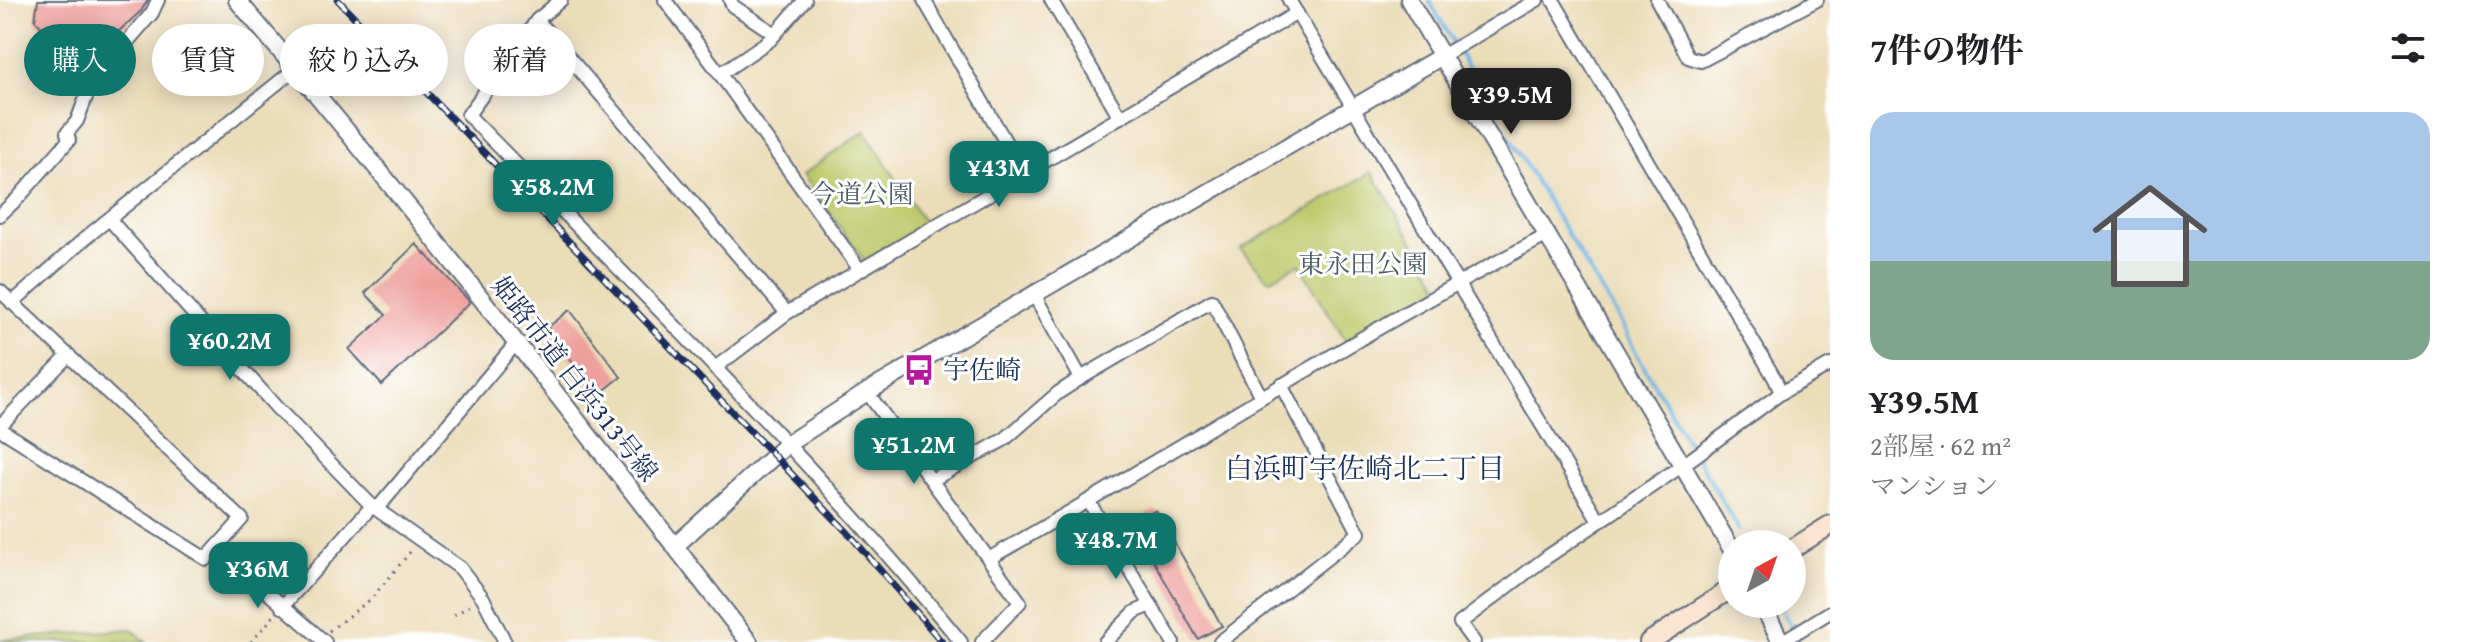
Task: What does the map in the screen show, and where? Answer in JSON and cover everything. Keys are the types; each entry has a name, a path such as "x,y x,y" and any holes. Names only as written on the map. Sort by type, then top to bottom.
{"main road":[{"path":"1806,540 1830,525"},
{"path":"1649,642 1718,597"}],"street":[{"path":"0,215 69,140 67,133 77,121 91,84 152,13 158,0"},
{"name":"姫路市道 白浜313号線","path":"237,0 280,51"},
{"path":"561,0 537,20 468,115 715,368 861,524 961,642"},
{"path":"665,0 860,270"},
{"path":"730,0 733,6 775,34"},
{"path":"720,74 770,40 805,0"},
{"path":"924,0 1024,174"},
{"path":"1051,0 1120,117"},
{"path":"1289,0 1599,521"},
{"path":"1409,0 1720,530"},
{"path":"675,546 786,445 867,392 1537,0"},
{"path":"1553,0 1781,393"},
{"path":"1657,0 1688,57 1701,61 1817,0"},
{"path":"715,368 787,313 1297,13"},
{"path":"537,20 787,313"},
{"path":"12,303 89,235 280,81"},
{"name":"姫路市道 白浜313号線","path":"317,96 517,342 748,642"},
{"path":"110,220 276,407 375,508 460,568 483,598 505,642"},
{"path":"990,558 1457,282 1546,236"},
{"path":"0,291 69,355 242,519 206,559 0,427 69,355"},
{"path":"1033,293 1081,378"},
{"path":"932,480 1005,439 1058,393 1081,378 1212,301 1261,397"},
{"path":"282,607 375,508 517,342"},
{"path":"1474,642 1460,623 1781,393 1830,365"},
{"path":"1220,642 1359,533 1281,385"},
{"path":"867,392 1020,602 982,642"},
{"path":"1089,502 1173,642"},
{"path":"216,548 321,641"},
{"path":"1105,642 1135,612 1151,605"},
{"path":"1769,618 1781,642 1830,612"}],"path":[{"path":"321,641 371,599 420,541"},
{"path":"454,615 483,598"},
{"path":"251,642 282,607"}],"green space":[{"name":"今道公園","path":"865,131 926,226 865,262 802,175"},
{"name":"東永田公園","path":"1372,172 1441,288 1346,342 1299,264 1269,280 1240,249"},
{"path":"132,629 146,642 0,642 0,640"}],"building":[{"path":"38,0 148,0 127,24 39,24 35,20"},
{"path":"416,244 470,302 382,385 349,349 386,315 365,293"},
{"path":"570,310 621,377 598,395 547,328"},
{"path":"1156,510 1222,626 1198,639 1132,523"}],"waterway":[{"path":"1429,0 1620,321 1739,530"},
{"path":"1786,618 1799,642"}],"railway":[{"path":"338,0 849,534 942,642"}],"place":[{"name":"宇佐崎","path":"919,370"}],"district":[{"name":"白浜町宇佐崎北二丁目","path":"1365,468"}]}
